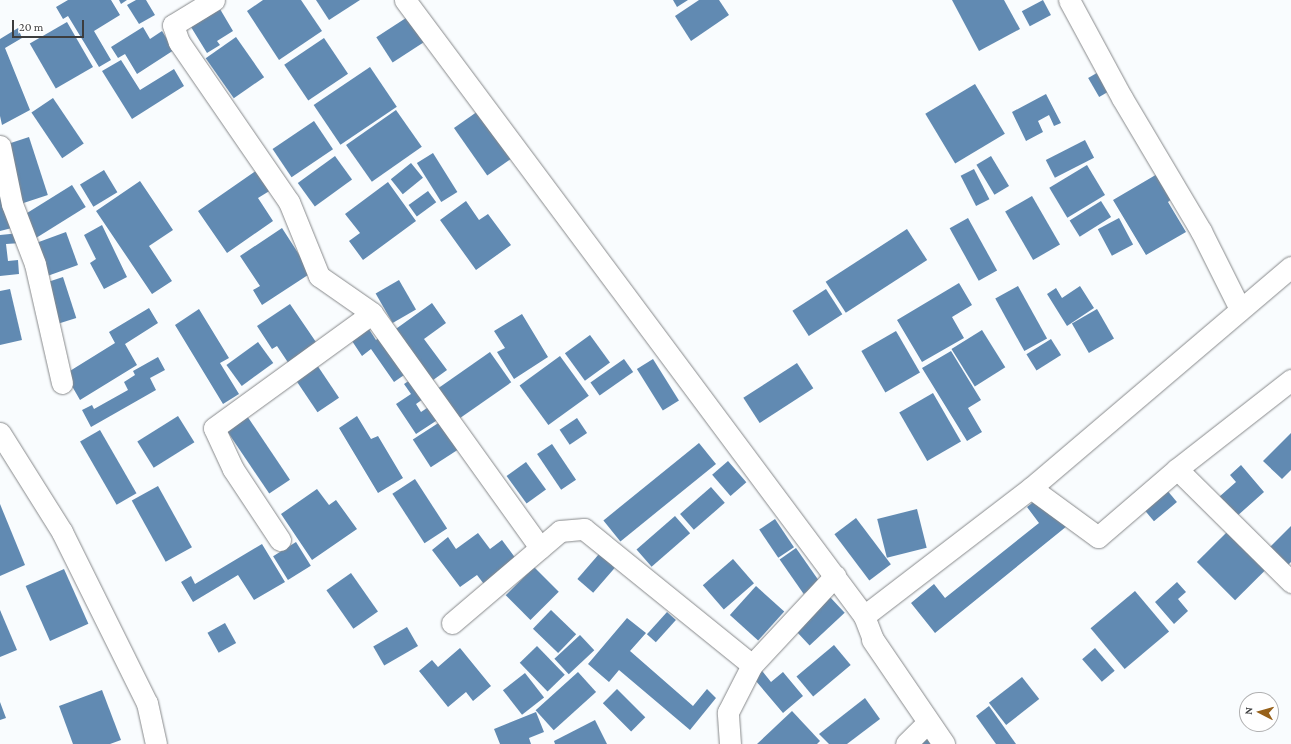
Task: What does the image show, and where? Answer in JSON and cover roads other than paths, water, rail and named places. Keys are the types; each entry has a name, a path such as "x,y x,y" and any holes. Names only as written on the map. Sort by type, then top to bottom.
{"street":[{"path":"214,0 173,25 179,42 288,202 319,276 372,314 540,548"},
{"path":"405,0 864,616 873,640 944,744"},
{"path":"1069,0 1122,98 1201,231 1240,309"},
{"path":"0,146 12,204 35,264 62,383"},
{"path":"864,616 1031,488 1291,267"},
{"path":"280,540 233,469 214,428 372,314"},
{"path":"1031,488 1098,538 1177,469 1291,380"},
{"path":"0,432 62,532 147,703 156,744"},
{"path":"1177,469 1291,582"},
{"path":"452,623 560,532 584,529 752,665"},
{"path":"730,744 728,712 752,665 835,576"},
{"path":"906,744 928,722"}]}
